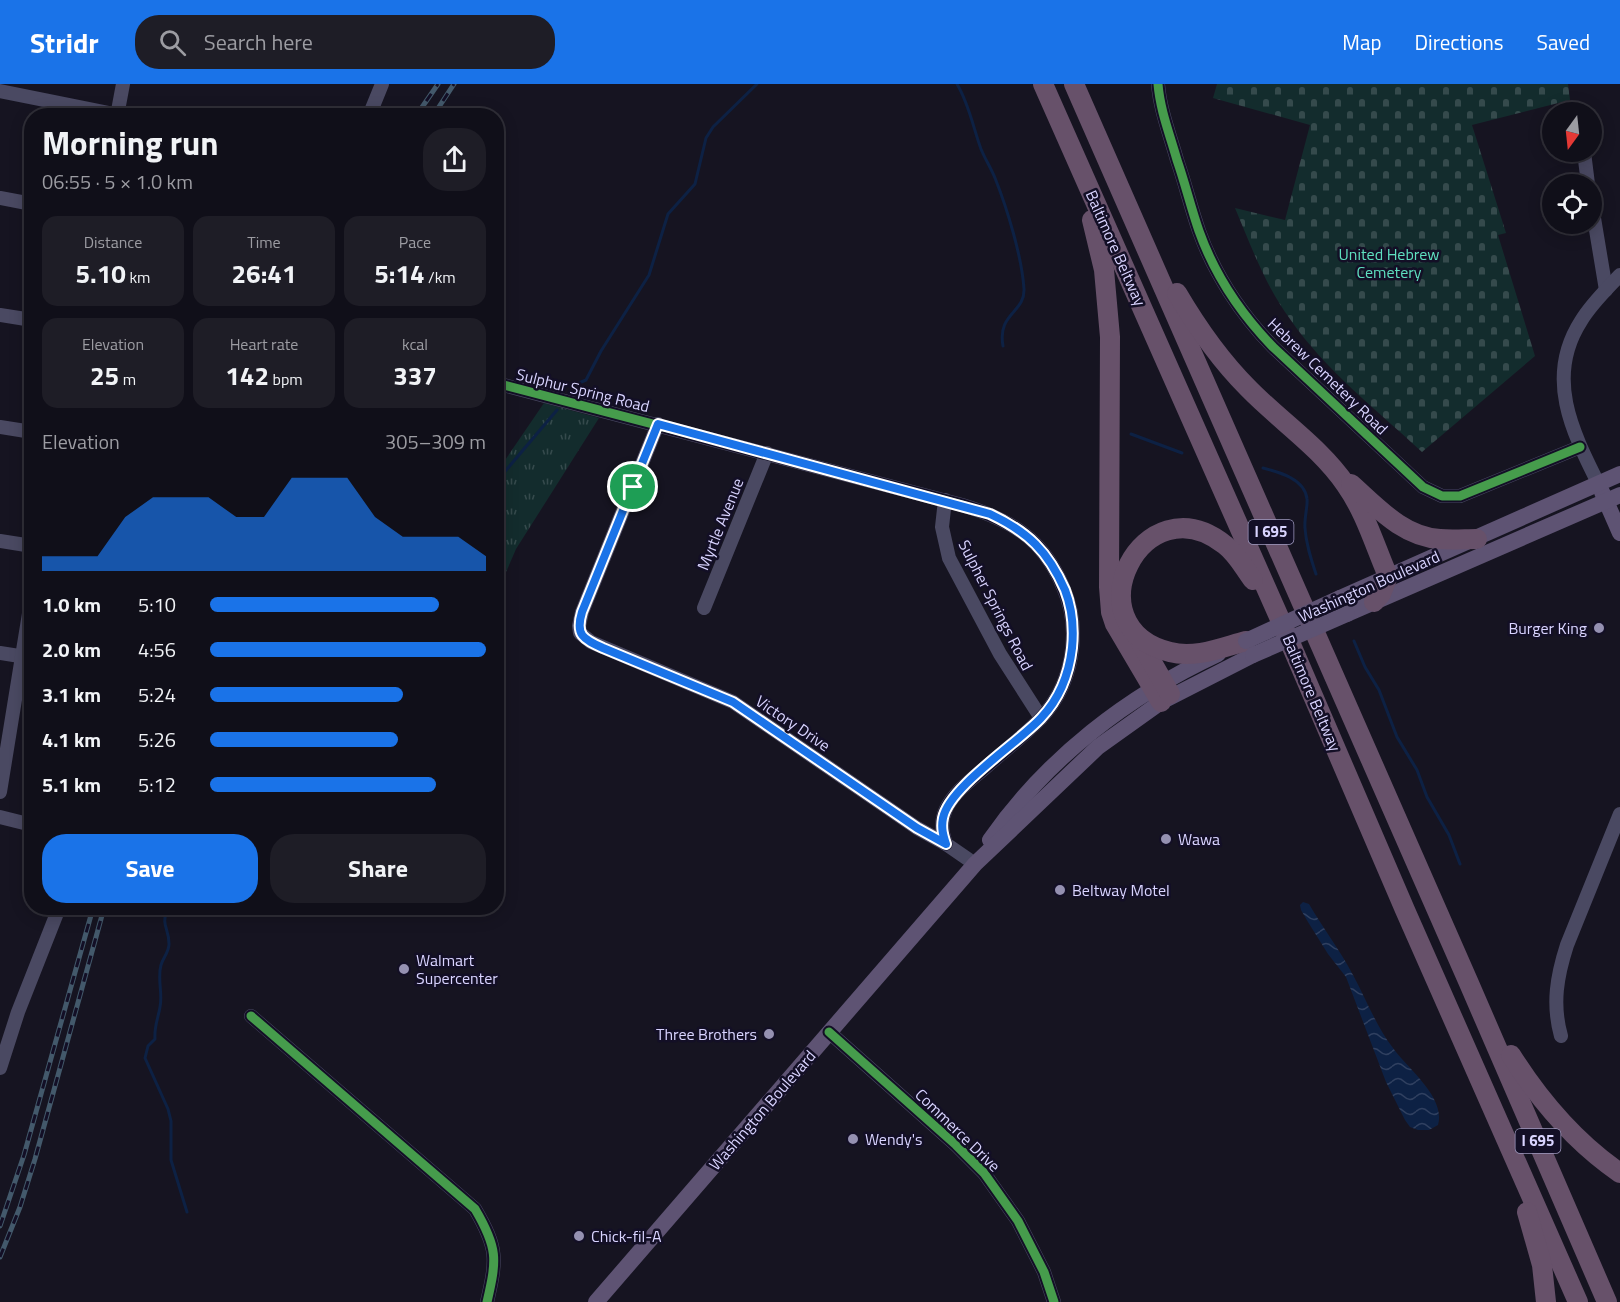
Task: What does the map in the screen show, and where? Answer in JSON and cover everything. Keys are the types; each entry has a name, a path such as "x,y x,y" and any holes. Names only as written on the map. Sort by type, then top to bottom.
{"highway":[{"name":"Baltimore Beltway","path":"1043,84 1578,1302"},
{"name":"Baltimore Beltway","path":"1074,84 1607,1302"},
{"path":"1063,129 1099,244 1108,302 1111,612 1123,640 1162,692"},
{"path":"1122,194 1186,308 1213,347 1248,388 1392,521 1423,537 1477,539"},
{"path":"1328,462 1347,486 1388,576 1381,594 1374,603"},
{"path":"1162,692 1136,633 1123,610 1120,596 1125,570 1134,554 1150,539 1177,529 1198,531 1213,536 1236,556 1283,626"},
{"path":"1136,633 1148,642 1171,653 1250,648"},
{"path":"1468,981 1511,1056 1548,1108 1584,1145 1620,1173"},
{"path":"1504,1135 1537,1246 1546,1302"}],"main road":[{"name":"Washington Boulevard","path":"1250,648 1340,598 1620,474"},
{"path":"1598,483 1613,498 1620,533"},
{"name":"Washington Boulevard","path":"596,1302 975,864 1018,802 1053,765 1088,734 1162,692 1192,666 1347,614 1613,498"}],"street":[{"path":"121,108 123,84"},
{"path":"372,108 382,84"},
{"name":"Hebrew Cemetery Road","path":"1158,84 1163,112 1199,231 1212,261 1235,300 1259,333 1423,487 1442,496 1460,496 1580,447"},
{"path":"0,91 85,108"},
{"path":"0,198 24,202"},
{"path":"1597,234 1606,290"},
{"path":"1598,483 1568,416 1564,383 1565,365 1569,347 1581,320 1620,275"},
{"path":"0,315 24,319"},
{"name":"Sulphur Spring Road","path":"504,385 945,500 990,514 1024,533 1038,545 1058,574 1067,596 1071,615 1073,634 1071,652 1063,685 1041,718 955,795 943,817 942,831 946,844"},
{"name":"Victory Drive","path":"658,424 582,612 580,633 584,638 603,648 733,702 917,828 946,844"},
{"path":"0,427 24,431"},
{"name":"Myrtle Avenue","path":"704,608 767,453"},
{"name":"Sulpher Springs Road","path":"945,500 942,527 949,558 1000,654 1041,718"},
{"path":"0,541 24,545"},
{"path":"0,653 24,657"},
{"path":"0,792 24,673"},
{"path":"1561,1036 1555,1005 1561,964 1620,814"},
{"path":"0,817 24,823"},
{"path":"946,844 975,864"},
{"path":"0,1068 19,1010 56,915"},
{"path":"251,1016 475,1209 491,1238 494,1252 495,1267 487,1302"},
{"name":"Commerce Drive","path":"829,1032 956,1145 984,1173 1018,1221 1032,1246 1054,1302"}],"green space":[{"name":"United Hebrew Cemetery","path":"1217,84 1568,84 1570,100 1542,102 1542,107 1472,125 1506,233 1498,235 1535,356 1422,452 1352,389 1304,338 1281,306 1266,279 1235,208 1285,220 1310,125 1213,98"},
{"path":"544,403 599,418 516,549 504,577 504,462"}],"water":[{"path":"1303,902 1309,904 1343,957 1387,1040 1431,1094 1439,1114 1438,1125 1429,1130 1418,1130 1410,1127 1405,1120 1386,1082 1346,977 1328,954 1301,910 1300,905"}],"waterway":[{"path":"572,390 586,380 601,351 649,275 668,214 695,184 706,138 713,127 757,84"},
{"path":"957,84 968,108 981,149 1000,190 1020,262 1023,297 1004,327 1003,346"},
{"path":"504,473 557,410"},
{"path":"1131,434 1182,453"},
{"path":"1263,468 1290,478 1302,486 1307,502 1306,534 1316,574"},
{"path":"1354,641 1365,667 1379,690 1397,737 1417,770 1427,797 1449,835 1460,864"},
{"path":"165,915 169,944 160,970 161,996 155,1039 148,1046 145,1058 168,1109 171,1121 171,1160 187,1212"}],"railway":[{"path":"422,108 438,84"},
{"path":"438,108 454,84"},
{"path":"0,1226 24,1155 91,915"},
{"path":"0,1257 20,1207 35,1159 102,915"}],"cycle path":[{"path":"1158,84 1166,122 1199,231 1212,262 1230,292 1250,321 1273,347 1423,487 1442,496 1460,496 1580,447"},
{"path":"504,385 962,505 996,517 1035,543 1055,570 1069,604 1073,638 1067,673 1061,689 1041,718 964,786 949,803 942,823 946,844"},
{"path":"251,1016 475,1209 492,1244 494,1264 487,1302"},
{"path":"829,1032 956,1145 984,1173 1018,1221 1044,1272 1054,1302"}],"place":[{"name":"Burger King","path":"1599,628"},
{"name":"Wawa","path":"1166,839"},
{"name":"Beltway Motel","path":"1060,890"},
{"name":"Walmart Supercenter","path":"404,969"},
{"name":"Three Brothers","path":"769,1034"},
{"name":"Wendy's","path":"853,1139"},
{"name":"Chick-fil-A","path":"579,1236"}],"route":[{"path":"658,424 962,505 1008,522 1038,545 1058,574 1067,596 1073,634 1068,669 1063,685 1041,718 955,795 943,817 942,831 946,844 917,828 733,702 584,638 579,626 582,612 633,487 658,424"}]}
